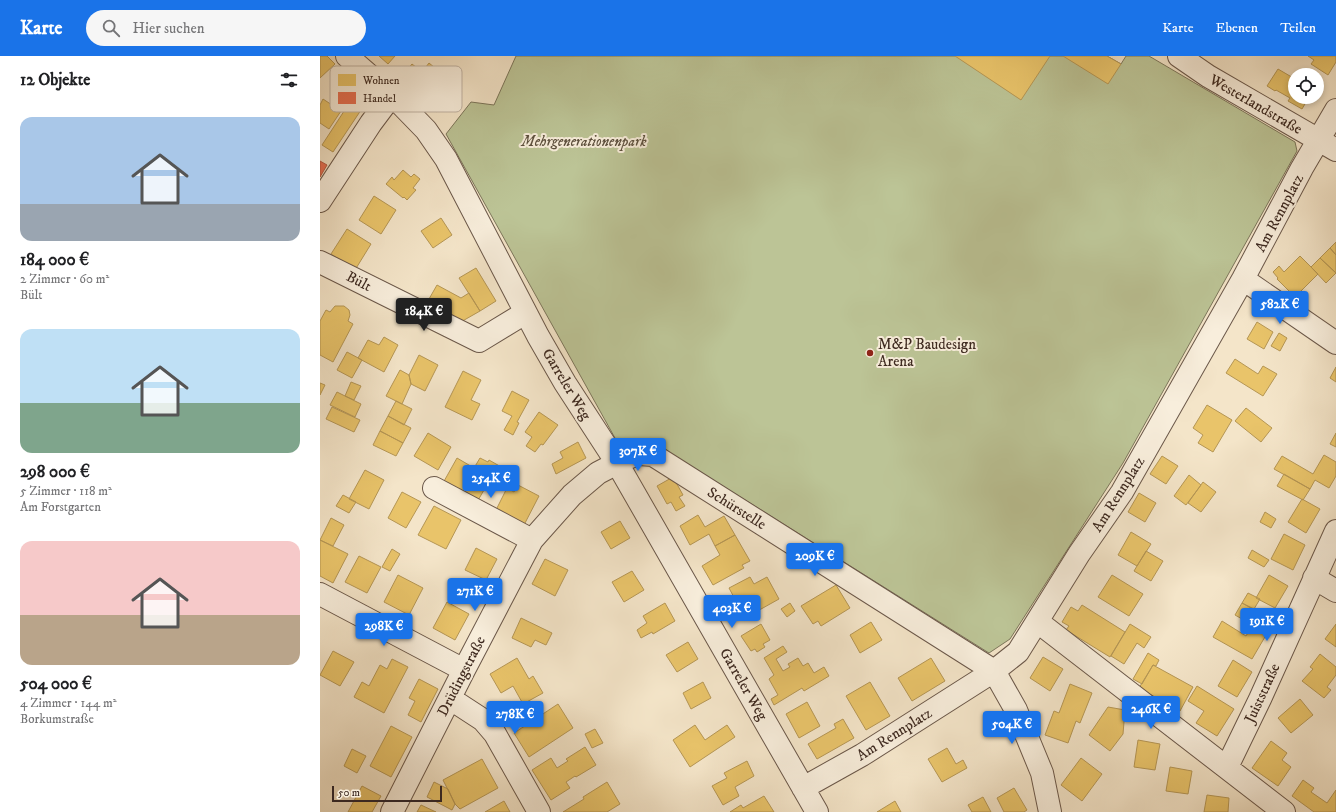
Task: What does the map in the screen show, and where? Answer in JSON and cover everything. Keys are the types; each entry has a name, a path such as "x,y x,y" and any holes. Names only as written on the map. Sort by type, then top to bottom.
{"street":[{"name":"Garreler Weg","path":"347,56 359,66"},
{"name":"Westerlandstraße","path":"1179,56 1208,76 1327,145"},
{"name":"Am Rennplatz","path":"803,788 862,755 994,671 1018,652 1079,554 1122,492 1243,279 1302,168 1327,145 1336,110"},
{"path":"320,201 379,112"},
{"name":"Garreler Weg","path":"409,112 426,130 446,159 525,313 565,383 617,463 817,812"},
{"name":"Bült","path":"320,262 479,341 525,313"},
{"path":"1243,279 1336,343"},
{"name":"Schürstelle","path":"617,463 639,454 654,455 994,671"},
{"name":"Drüdingstraße","path":"392,812 532,540 572,495 598,473 617,463"},
{"path":"434,488 532,540"},
{"name":"Juiststraße","path":"1226,767 1260,699 1336,531"},
{"path":"1314,578 1336,591"},
{"path":"320,594 464,670"},
{"path":"1038,622 1284,812"},
{"path":"994,671 1016,710 1042,773 1050,812"},
{"path":"449,700 460,705 483,720 494,734 539,812"}],"green space":[{"name":"M&P Baudesign Arena","path":"516,56 1107,56 1121,64 1126,56 1149,56 1295,142 1297,151 1123,463 1010,639 989,653 651,441 620,447 446,134 471,102 494,105"}],"building: Wohnen":[{"path":"320,56 327,56 335,64 330,66 330,69 320,78"},
{"path":"379,56 395,56 388,64"},
{"path":"955,56 1050,56 1021,100"},
{"path":"1063,56 1107,56 1121,64 1108,84"},
{"path":"1308,56 1336,56 1336,62 1328,75 1324,72 1324,68 1317,68 1311,64 1314,60"},
{"path":"1278,69 1288,75 1288,97 1267,86"},
{"path":"323,99 330,104 330,112 340,112 329,129 320,123 320,105"},
{"path":"1293,104 1305,104 1302,109"},
{"path":"343,112 360,112 333,152 322,145"},
{"path":"403,170 411,177 414,174 420,179 413,188 416,190 407,200 386,184 392,177 394,180"},
{"path":"374,196 396,210 381,234 359,220"},
{"path":"441,218 452,235 433,248 421,231"},
{"path":"347,229 371,244 355,270 331,254"},
{"path":"1336,242 1336,255 1330,248"},
{"path":"1330,248 1336,255 1336,273 1320,258"},
{"path":"1300,256 1318,274 1295,297 1277,279 1278,278 1273,272 1279,266 1284,272"},
{"path":"1320,258 1336,273 1326,283 1311,267"},
{"path":"476,268 496,301 480,311 459,278"},
{"path":"437,285 461,298 469,293 480,311 459,323 425,306"},
{"path":"335,306 344,306 349,310 350,315 348,321 353,324 333,362 320,355 320,321 326,310 330,312"},
{"path":"1257,322 1273,332 1264,349 1247,339"},
{"path":"1279,333 1287,338 1280,351 1271,346"},
{"path":"384,337 398,345 384,372 358,358 368,340 379,345"},
{"path":"347,352 362,360 352,378 337,370"},
{"path":"419,355 438,365 425,391 411,384 409,375"},
{"path":"1235,359 1258,374 1263,366 1277,374 1263,396 1226,373"},
{"path":"1336,367 1336,382 1330,378"},
{"path":"400,370 409,375 411,384 402,404 386,396"},
{"path":"463,371 481,380 471,400 480,404 472,420 445,407"},
{"path":"351,382 361,386 354,400 345,396"},
{"path":"320,383 325,385 320,395"},
{"path":"512,391 529,400 517,422 519,423 513,435 504,430 512,416 502,411"},
{"path":"337,392 361,404 355,417 330,405"},
{"path":"396,401 412,409 404,425 388,416"},
{"path":"1207,405 1232,420 1213,452 1198,443 1203,435 1193,428"},
{"path":"332,407 360,420 354,432 326,419"},
{"path":"1246,408 1272,428 1261,442 1235,421"},
{"path":"539,412 558,425 543,445 541,444 535,452 526,446 532,437 525,432"},
{"path":"388,416 411,428 403,443 380,431"},
{"path":"380,431 403,443 396,456 373,445"},
{"path":"428,433 451,447 438,470 414,456"},
{"path":"1336,433 1336,447 1330,444"},
{"path":"578,442 586,458 556,474 552,464 563,458 560,452"},
{"path":"1324,455 1336,462 1336,476 1329,488 1315,480 1310,489 1274,469 1282,456 1313,474"},
{"path":"1162,456 1178,466 1166,484 1150,474"},
{"path":"457,458 474,468 480,458 488,462 489,460 503,468 496,481 491,478 477,502 443,483"},
{"path":"365,470 384,480 369,509 349,499"},
{"path":"1284,474 1310,489 1303,500 1277,486"},
{"path":"1189,475 1201,485 1186,505 1174,496"},
{"path":"673,477 683,495 679,497 685,506 676,511 671,502 667,504 657,486"},
{"path":"1203,482 1216,492 1201,512 1188,503"},
{"path":"518,485 539,496 524,525 496,510 507,488 514,492"},
{"path":"402,492 421,502 406,528 388,518"},
{"path":"1139,493 1156,503 1145,522 1128,512"},
{"path":"343,495 356,502 349,513 336,506"},
{"path":"1302,499 1320,509 1306,533 1288,522"},
{"path":"434,506 461,520 446,549 418,535"},
{"path":"1265,512 1276,519 1271,528 1260,522"},
{"path":"698,515 705,527 724,516 735,535 715,546 709,534 690,545 680,526"},
{"path":"331,518 344,525 333,546 320,540"},
{"path":"620,521 630,538 611,549 601,532"},
{"path":"1131,532 1151,544 1137,566 1118,555"},
{"path":"1284,534 1305,545 1293,570 1271,559"},
{"path":"735,535 750,561 742,565 744,568 713,585 702,566 720,555 715,546"},
{"path":"320,540 348,554 333,583 320,576"},
{"path":"476,548 497,559 486,580 465,570"},
{"path":"392,549 400,554 390,571 382,567"},
{"path":"1252,550 1269,560 1264,567 1248,558"},
{"path":"1146,551 1163,561 1151,581 1134,571"},
{"path":"359,556 381,567 367,593 345,582"},
{"path":"545,559 568,570 555,596 532,584"},
{"path":"632,571 644,590 624,602 612,582"},
{"path":"398,575 423,588 409,615 384,602"},
{"path":"1112,575 1143,594 1129,616 1098,597"},
{"path":"1269,575 1288,586 1275,608 1256,598"},
{"path":"750,577 754,584 767,577 779,599 745,618 729,588"},
{"path":"836,585 850,608 821,626 818,621 813,624 801,606"},
{"path":"1248,593 1260,599 1254,609 1242,603"},
{"path":"447,602 469,614 455,640 433,628"},
{"path":"665,603 675,621 653,634 652,632 641,638 637,630 647,623 643,616"},
{"path":"790,603 795,611 787,617 781,609"},
{"path":"1242,603 1258,612 1251,624 1235,615"},
{"path":"1082,605 1125,632 1110,657 1066,630 1069,626 1062,622 1071,607 1078,611"},
{"path":"521,618 552,633 546,645 535,640 531,647 512,638"},
{"path":"1222,621 1246,636 1255,621 1269,630 1252,659 1213,637"},
{"path":"871,622 882,640 860,653 850,635"},
{"path":"761,624 770,640 763,644 765,647 757,652 755,649 751,651 741,636"},
{"path":"1130,624 1151,637 1144,648 1137,643 1124,664 1111,656"},
{"path":"1336,624 1336,647 1325,639"},
{"path":"688,642 698,659 677,672 666,655"},
{"path":"783,646 787,652 776,659 783,671 790,667 788,664 798,658 803,666 808,663 814,673 824,667 829,676 804,691 802,688 774,705 771,699 778,695 769,679 774,675 764,658"},
{"path":"333,651 354,662 340,686 320,675"},
{"path":"1148,653 1159,660 1156,666 1153,665 1142,684 1133,679"},
{"path":"1320,654 1336,667 1336,675 1327,687 1331,690 1324,698 1302,681 1313,669 1310,667"},
{"path":"1043,657 1063,669 1050,691 1030,678"},
{"path":"517,658 529,679 533,676 543,693 523,704 513,686 501,693 490,674"},
{"path":"931,658 945,681 912,701 898,678"},
{"path":"392,659 408,667 384,713 354,697 362,682 369,686 380,665 387,669"},
{"path":"1233,660 1252,672 1237,697 1218,686"},
{"path":"1153,665 1193,687 1180,711 1139,688"},
{"path":"419,679 438,689 421,722 408,715 415,701 409,698"},
{"path":"703,682 711,698 691,709 683,693"},
{"path":"870,682 890,716 866,730 846,696"},
{"path":"1070,684 1092,693 1080,723 1076,721 1068,743 1045,735 1054,711 1059,713"},
{"path":"1197,686 1234,709 1217,736 1196,723 1204,711 1188,701"},
{"path":"1300,699 1313,715 1291,733 1278,718"},
{"path":"807,702 820,726 799,738 786,714"},
{"path":"558,704 573,728 529,757 514,733"},
{"path":"1108,707 1125,710 1123,734 1110,751 1089,735"},
{"path":"843,719 854,738 817,759 808,744 836,728 834,724"},
{"path":"695,725 705,740 727,725 735,737 690,767 673,740"},
{"path":"391,726 412,737 391,777 370,766"},
{"path":"595,729 603,743 592,748 585,734"},
{"path":"1138,740 1160,744 1155,770 1134,767"},
{"path":"1271,741 1287,753 1282,760 1291,767 1278,786 1252,768"},
{"path":"585,747 596,765 566,782 570,788 551,800 532,770 551,758 557,768 568,761 566,759"},
{"path":"947,748 956,764 963,760 967,768 942,782 928,759"},
{"path":"352,749 366,756 357,773 344,766"},
{"path":"1081,758 1102,774 1082,801 1061,785"},
{"path":"482,759 498,788 460,809 455,804 443,780"},
{"path":"747,761 754,776 735,787 739,796 723,805 712,786 727,778 724,773"},
{"path":"1170,767 1192,771 1188,794 1166,791"},
{"path":"1303,780 1314,788 1311,792 1327,803 1336,790 1336,812 1314,812 1292,796"},
{"path":"434,782 448,789 455,804 452,810 427,797"},
{"path":"607,782 620,804 607,812 563,812 584,799 583,797"},
{"path":"362,786 381,796 372,812 348,812"},
{"path":"1014,788 1027,810 1024,812 1004,812 997,798"},
{"path":"1207,795 1229,798 1228,812 1204,812"},
{"path":"764,796 774,812 730,812 741,805 743,808"},
{"path":"983,797 991,812 972,812 968,805"},
{"path":"504,801 510,812 485,812"},
{"path":"895,801 901,812 877,812"},
{"path":"421,805 436,812 417,812"}],"building: Handel":[{"path":"320,161 327,165 320,177"}],"place":[{"name":"M&P Baudesign Arena","path":"870,353"}],"park label":[{"name":"Mehrgenerationenpark","path":"584,141"}]}
